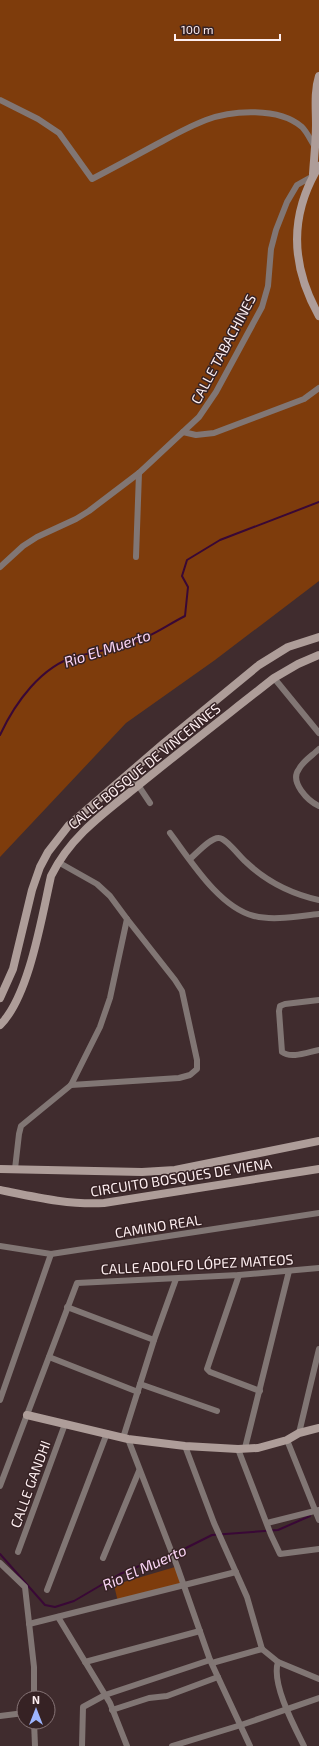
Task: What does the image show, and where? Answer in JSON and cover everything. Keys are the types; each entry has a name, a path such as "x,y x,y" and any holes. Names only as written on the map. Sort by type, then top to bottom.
{"main road":[{"path":"313,176 315,147 315,100 316,85 319,76"},
{"path":"319,166 313,176 302,204 298,223 297,242 303,282 319,316"},
{"name":"CALLE BOSQUE DE VINCENNES","path":"0,998 13,969 32,890 48,852 69,825 164,743 259,665 288,647 319,637"},
{"name":"CALLE BOSQUE DE VINCENNES","path":"0,1025 16,1001 27,977 52,876 58,862 74,840 103,813 274,678 298,664 319,655"},
{"name":"CIRCUITO BOSQUES DE VIENA","path":"0,1169 142,1172 175,1170 318,1143"},
{"path":"316,1169 319,1162"},
{"name":"CIRCUITO BOSQUES DE VIENA","path":"0,1190 68,1203 104,1203 316,1169"},
{"path":"27,1415 106,1433 125,1439 185,1446 258,1448 287,1440 299,1433 319,1428"}],"street":[{"path":"0,100 38,119 59,133 92,180 184,130 206,120 225,115 246,112 268,113 287,118 303,127 315,147"},
{"name":"CALLE TABACHINES","path":"0,567 32,540 76,519 139,473 199,417 216,392 262,306 268,286 271,249 281,215 297,185 313,176"},
{"path":"183,432 196,435 214,433 304,399 319,388"},
{"path":"136,557 139,473"},
{"path":"274,678 319,733"},
{"path":"319,749 298,769 296,774 298,786 302,792 313,804 319,806"},
{"path":"130,773 150,803"},
{"path":"170,833 215,890 234,908 255,916 267,918 319,914"},
{"path":"190,860 212,839 219,838 224,840 245,862 273,883 319,900"},
{"path":"58,862 97,884 110,896 176,980 182,991 197,1060 197,1069 190,1075 179,1078 71,1085"},
{"path":"15,1169 21,1126 71,1085 100,1027 110,998 127,919"},
{"path":"319,1000 285,1004 280,1006 278,1011 282,1052 286,1056 319,1050"},
{"name":"CAMINO REAL","path":"0,1246 51,1254 319,1213"},
{"path":"0,1400 51,1254"},
{"name":"CALLE ADOLFO LÓPEZ MATEOS","path":"67,1307 77,1283 238,1276 319,1268"},
{"path":"289,1271 260,1391 242,1448 267,1524 280,1554 319,1549"},
{"path":"238,1276 207,1369 210,1372 260,1391"},
{"path":"176,1279 154,1340 125,1439 177,1566 211,1661 250,1746"},
{"path":"0,1486 67,1307 154,1340"},
{"path":"299,1433 319,1349"},
{"path":"49,1357 138,1392"},
{"path":"140,1384 217,1411"},
{"name":"CALLE GANDHI","path":"18,1552 65,1424"},
{"path":"47,1590 106,1433"},
{"path":"287,1440 318,1511 319,1520"},
{"path":"185,1446 218,1533 247,1597 262,1649 278,1662 319,1679"},
{"path":"103,1558 139,1471"},
{"path":"267,1524 318,1511"},
{"path":"0,1563 25,1587 34,1667 34,1690"},
{"path":"29,1624 236,1572"},
{"path":"58,1617 105,1696 127,1746"},
{"path":"85,1662 200,1631"},
{"path":"82,1746 83,1707 105,1696 211,1661 262,1649"},
{"path":"278,1662 276,1667 277,1674 286,1710 304,1746"},
{"path":"112,1710 149,1698 167,1696 218,1676"},
{"path":"172,1746 241,1725 319,1698"},
{"path":"0,1716 16,1714"},
{"path":"34,1730 35,1746"}],"shaded area":[{"path":"0,0 319,0 319,581 215,660 126,723 0,857"},
{"path":"175,1567 182,1584 118,1602 114,1585"}],"waterway":[{"name":"Rio El Muerto","path":"0,735 21,699 31,687 52,668 77,656 111,649 138,641 152,635 185,616 188,587 182,576 187,560 220,540 319,502"},
{"name":"Rio El Muerto","path":"0,1554 45,1605 55,1607 74,1601 120,1574 149,1562 160,1561 212,1535 278,1530 310,1516"}]}
